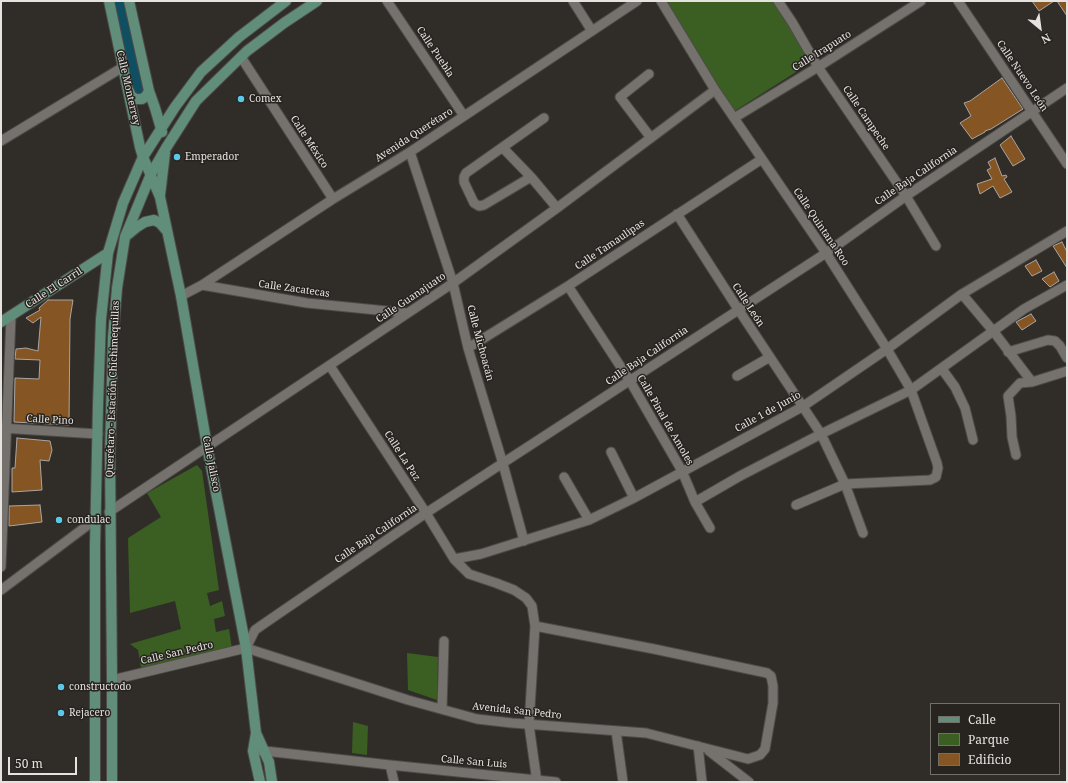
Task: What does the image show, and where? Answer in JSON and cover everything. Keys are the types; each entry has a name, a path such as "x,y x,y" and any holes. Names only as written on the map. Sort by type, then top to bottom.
{"main road":[{"name":"Calle Monterrey","path":"109,1 122,67 129,91 143,157 151,174"},
{"name":"Calle Monterrey","path":"129,1 148,91 155,108 166,148"},
{"name":"Querétaro - Estación Chichimequillas","path":"95,782 96,519 98,434 101,319 108,253 123,203 143,157 175,107 201,72 239,37 286,1"},
{"name":"Querétaro - Estación Chichimequillas","path":"112,782 109,512 113,338 117,288 125,237 151,174 196,101 241,57 284,23 317,1"},
{"path":"129,91 131,96 136,99 142,99 146,96 148,91"},
{"path":"155,108 162,111 175,107"},
{"name":"Calle Jalisco","path":"160,197 166,148"},
{"name":"Calle Jalisco","path":"151,174 160,197 181,296 207,446 246,648 256,733 253,751 260,782"},
{"path":"125,237 141,224 154,220 160,223 166,230"},
{"name":"Calle El Carril","path":"1,322 108,253"},
{"name":"Calle Jalisco","path":"256,733 265,751 272,782"}],"street":[{"name":"Calle Puebla","path":"387,1 464,116"},
{"path":"573,1 592,32"},
{"name":"Avenida Querétaro","path":"202,286 333,199 410,152 637,1"},
{"name":"Calle Quintana Roo","path":"661,1 715,90 826,253 887,349 911,390 937,463 938,468 936,477 930,480 921,481 845,484"},
{"name":"Calle Campeche","path":"778,1 818,67 906,196 936,246"},
{"name":"Calle Irapuato","path":"734,118 818,67 921,1"},
{"name":"Calle Nuevo León","path":"958,1 1067,164"},
{"name":"Calle México","path":"241,57 333,199"},
{"path":"1,141 122,67"},
{"path":"649,74 620,97 651,138"},
{"name":"Calle Baja California","path":"246,648 256,630 260,627 426,513 826,253 906,196 1067,88"},
{"name":"Calle Guanajuato","path":"109,512 330,366 407,313 453,284 715,90"},
{"path":"531,177 484,205 479,206 474,203 464,182 466,173 544,118"},
{"path":"503,148 531,177 557,208"},
{"name":"Calle Michoacán","path":"410,152 453,284 468,348 503,464 524,541"},
{"name":"Calle Tamaulipas","path":"468,348 568,286 762,159"},
{"name":"Calle León","path":"677,214 802,406"},
{"name":"Calle 1 de Junio","path":"454,559 481,554 589,520 634,498 802,406 887,349 962,294 1067,231"},
{"path":"695,502 740,476 821,434 911,390 994,332 1024,309 1067,285"},
{"path":"181,296 202,286"},
{"name":"Calle Zacatecas","path":"202,286 307,303 407,313"},
{"name":"Calle Pinal de Amoles","path":"568,286 630,381 682,471 695,502 710,528"},
{"path":"962,294 994,332 1032,382"},
{"path":"1,567 4,428 11,316"},
{"path":"1008,352 1048,340 1055,341 1060,346 1067,358"},
{"path":"737,376 770,357"},
{"name":"Calle La Paz","path":"330,366 426,513 454,559"},
{"path":"942,369 955,387 965,408 973,440"},
{"path":"1016,455 1012,437 1008,396 1020,383 1032,382 1067,371"},
{"path":"802,406 821,434 845,484 863,533"},
{"name":"Calle Pino","path":"4,428 98,434"},
{"path":"611,452 634,498"},
{"path":"564,477 589,520"},
{"path":"796,505 845,484"},
{"path":"1,590 96,519"},
{"path":"454,559 469,574 514,590 526,598 532,606 534,626 529,725 537,781"},
{"name":"Avenida San Pedro","path":"246,648 477,719 529,725 646,733 748,759 760,755 765,749 773,703 773,686 771,676 767,673 534,626"},
{"path":"442,709 444,641"},
{"name":"Calle San Pedro","path":"112,680 246,648"},
{"path":"616,731 623,782"},
{"path":"698,746 702,782"},
{"path":"707,749 749,782"},
{"name":"Calle San Luis","path":"253,751 265,751 390,766 556,782"},
{"path":"390,766 394,782"}],"green space":[{"path":"662,1 777,1 815,60 733,112"},
{"path":"197,465 202,471 219,590 207,593 210,606 222,601 225,616 214,619 216,632 229,629 232,649 141,668 138,650 130,644 181,629 175,601 130,613 128,538 161,517 147,493"},
{"path":"407,653 438,657 437,700 408,690"},
{"path":"353,722 368,726 367,755 352,753"}],"building":[{"path":"1032,1 1054,1 1039,11"},
{"path":"1057,1 1067,1 1067,16"},
{"path":"1002,78 1023,109 972,139 960,123 971,116 964,103 970,101"},
{"path":"1011,136 1025,159 1013,166 1000,145"},
{"path":"995,158 1002,176 1006,175 1007,177 1004,179 1012,192 1000,198 993,186 980,194 977,184 992,179 987,170 991,168 988,162"},
{"path":"1062,242 1067,252 1067,268 1053,246"},
{"path":"1036,260 1042,271 1032,276 1025,266"},
{"path":"1054,272 1059,281 1050,287 1042,279"},
{"path":"48,300 73,300 70,319 69,425 14,422 15,378 39,379 40,360 15,359 16,349 26,348 38,351 41,317 33,323 26,318 40,310 39,308"},
{"path":"1031,314 1036,321 1022,330 1016,322"},
{"path":"17,438 50,441 52,450 49,461 40,460 42,490 12,492 12,468 15,468"},
{"path":"40,505 42,522 9,526 9,506"}],"waterway":[{"path":"119,1 139,91"}],"place":[{"name":"Comex","path":"241,99"},
{"name":"Emperador","path":"177,157"},
{"name":"condulac","path":"59,520"},
{"name":"constructodo","path":"61,687"},
{"name":"Rejacero","path":"61,713"}]}
